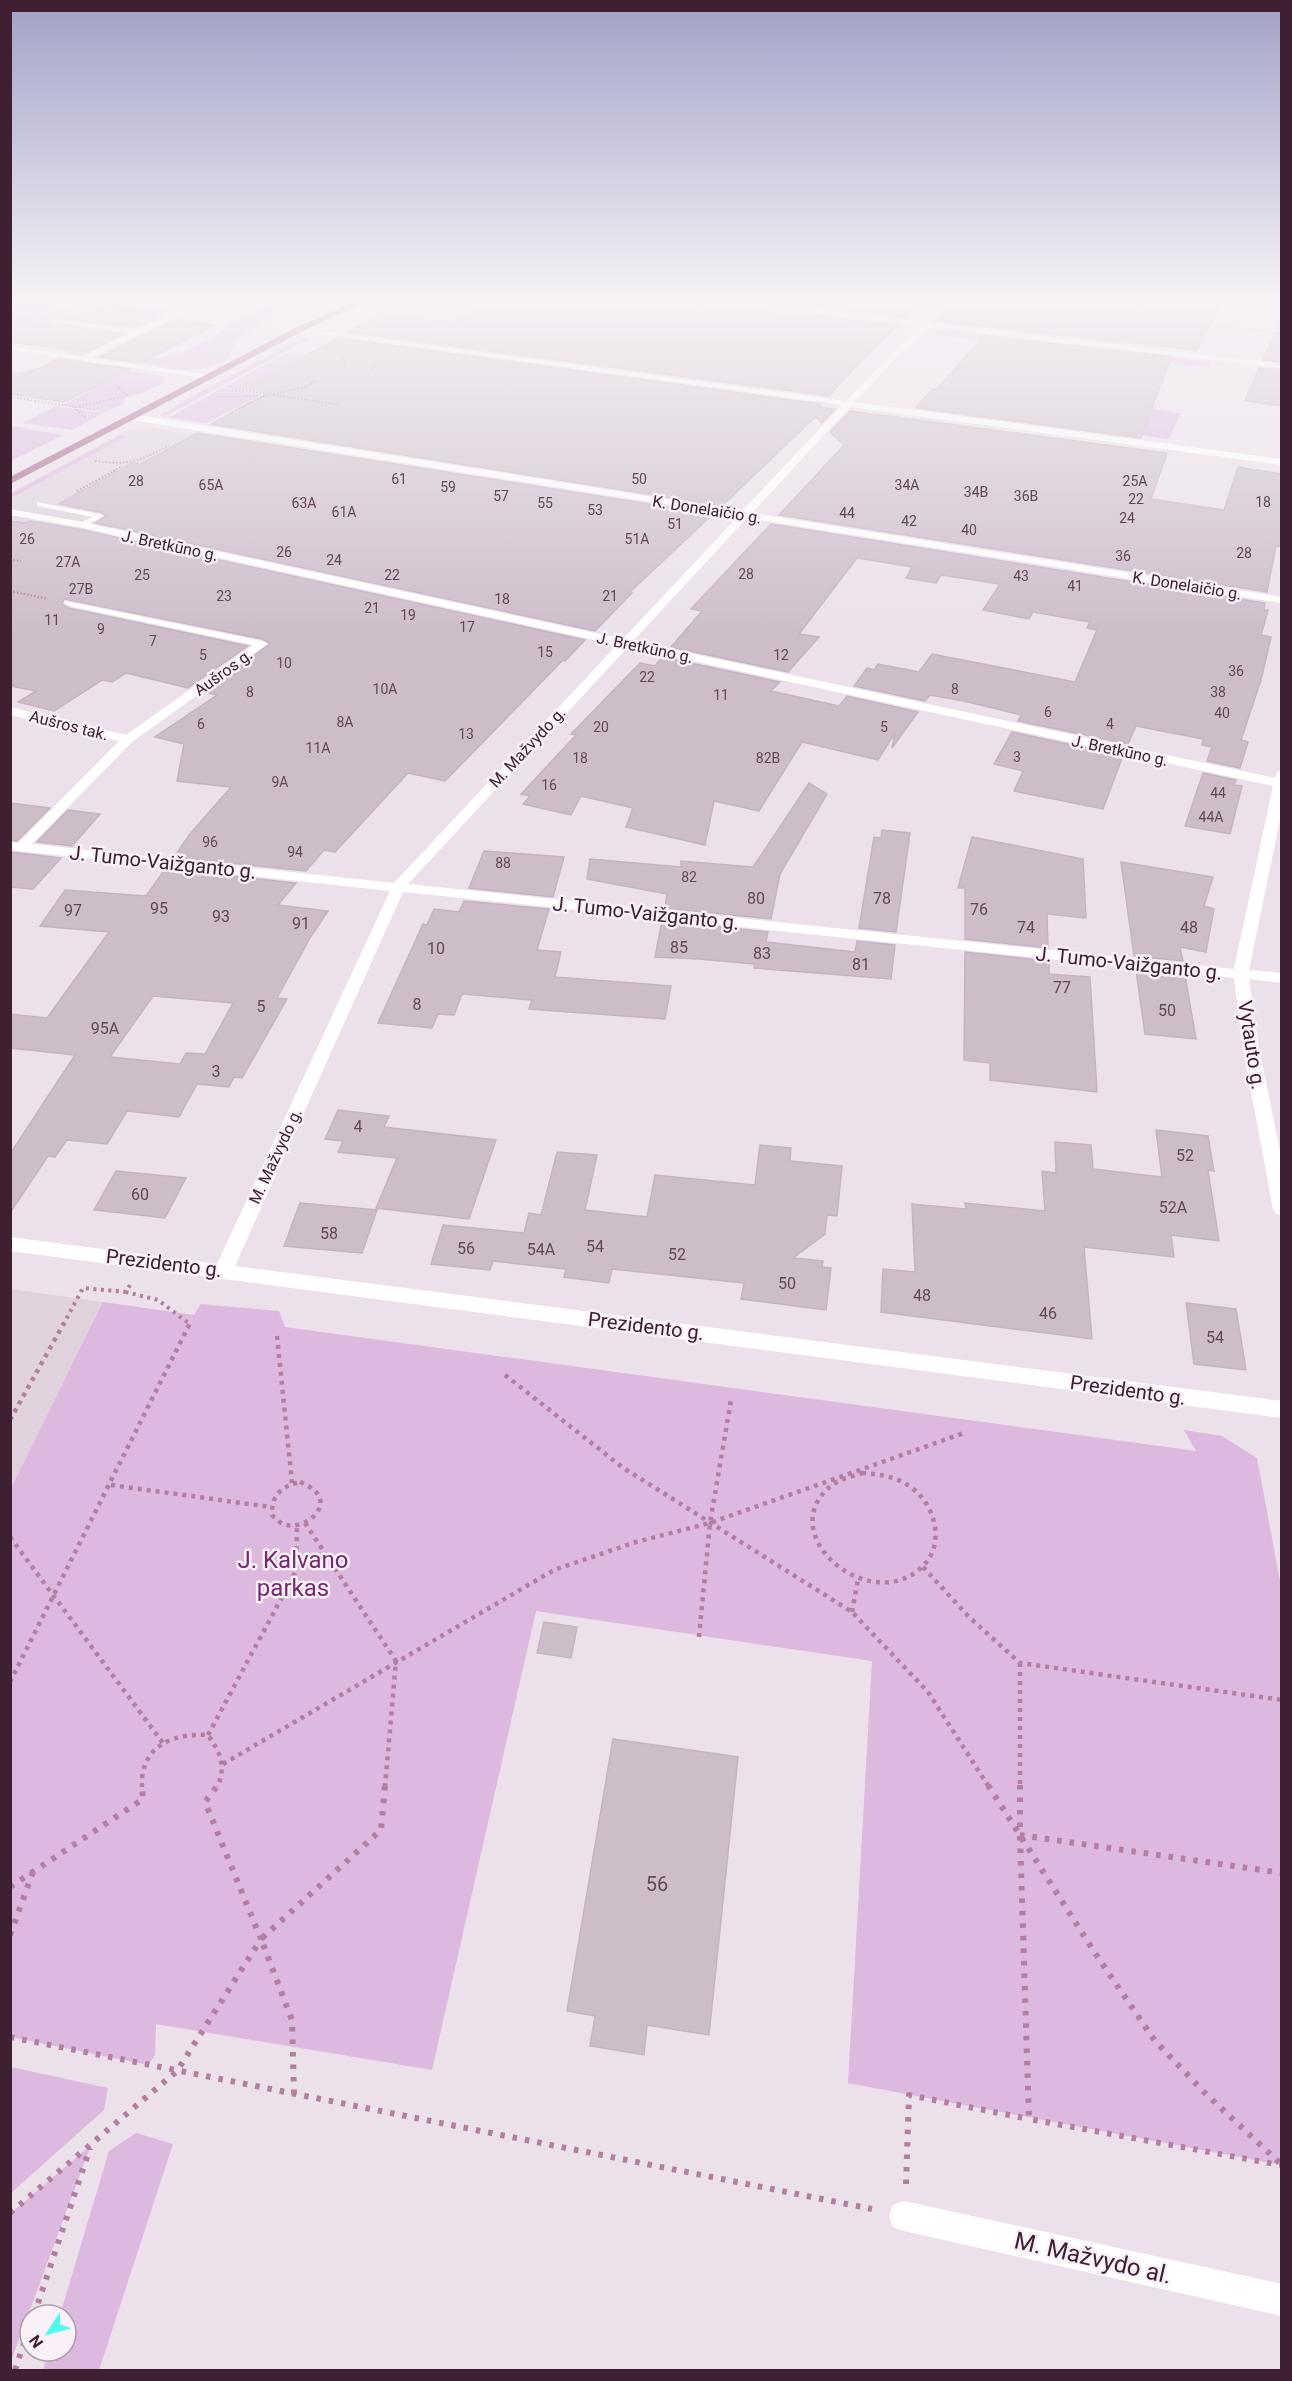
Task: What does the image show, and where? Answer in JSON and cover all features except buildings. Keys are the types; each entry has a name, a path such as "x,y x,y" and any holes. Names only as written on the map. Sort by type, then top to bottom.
{"main road":[{"path":"10,481 139,413"}],"street":[{"name":"M. Mažvydo g.","path":"223,1270 399,886 839,413"},
{"path":"929,413 1281,462"},
{"name":"K. Donelaičio g.","path":"132,417 1281,600"},
{"name":"J. Bretkūno g.","path":"10,513 83,525 624,642 1281,779"},
{"name":"Aušros g.","path":"16,846 128,740 262,644 69,603"},
{"name":"Aušros tak.","path":"10,711 128,740"},
{"name":"Vytauto g.","path":"1281,779 1241,974 1251,1048 1281,1209"},
{"name":"J. Tumo-Vaižganto g.","path":"16,846 719,922 1281,978"},
{"name":"Prezidento g.","path":"10,1244 223,1270 1281,1410"},
{"name":"M. Mažvydo al.","path":"904,2216 1281,2300"}],"lane":[{"path":"40,504 100,516 83,525"}],"path":[{"path":"80,413 91,422"},
{"path":"225,416 230,413"},
{"path":"50,506 122,466 138,462 178,440"},
{"path":"94,461 122,466"},
{"path":"10,559 21,561"},
{"path":"10,591 69,603"},
{"path":"126,1292 142,1261"},
{"path":"10,1420 83,1288 126,1292 158,1300 191,1324 10,1682"},
{"path":"277,1336 292,1483"},
{"path":"505,1375 622,1467 852,1612 928,1692 1093,1950 1155,2041 1205,2093 1281,2165"},
{"path":"699,1637 710,1523 731,1400"},
{"path":"223,1764 554,1570 636,1542 710,1523 963,1433"},
{"path":"862,1473 894,1477 920,1495 933,1514 937,1536 934,1550 923,1567 904,1579 888,1582 858,1579 838,1568 824,1556 815,1540 812,1524 813,1508 820,1494 832,1483 847,1476 862,1473"},
{"path":"292,1483 308,1483 315,1487 322,1499 318,1512 305,1523 297,1525 282,1524 276,1520 272,1515 271,1507 277,1493 292,1483"},
{"path":"111,1485 271,1507"},
{"path":"10,2213 177,2071 261,1939 381,1830 396,1661 305,1523"},
{"path":"208,1736 296,1571 297,1525"},
{"path":"10,1537 163,1743"},
{"path":"923,1567 969,1617 1020,1663 1281,1700"},
{"path":"852,1612 858,1579"},
{"path":"1020,1663 1020,1835 1029,2119"},
{"path":"10,1887 143,1799 141,1788 144,1766 149,1755 163,1743 178,1735 194,1733 208,1736 220,1751 223,1773 214,1793 205,1802 292,2020 294,2094"},
{"path":"1020,1835 1281,1873"},
{"path":"10,1935 34,1871"},
{"path":"10,2037 904,2216 909,2095 1281,2165"},
{"path":"37,2303 91,2145"}],"shaded area":[{"path":"146,427 250,442 99,532 86,530 31,561 11,556 10,493 127,430"},
{"path":"10,1289 103,1302 11,1488"}],"green space":[{"path":"42,413 103,413 72,430 23,423"},
{"path":"178,413 226,413 207,423 169,418"},
{"path":"1084,413 1181,413 1169,439 1075,427"},
{"path":"11,426 63,435 11,461"},
{"path":"120,435 127,436 11,498 11,494"},
{"name":"J. Kalvano parkas","path":"103,1302 194,1315 201,1304 279,1311 285,1327 1196,1451 1184,1430 1222,1436 1257,1458 1282,1592 1281,2165 848,2083 872,1661 536,1611 432,2070 156,2024 155,2055 148,2065 11,2037 11,1488"},
{"path":"11,2067 108,2088 104,2110 11,2193"},
{"path":"136,2133 173,2144 99,2370 43,2370 45,2363 78,2363 78,2303 64,2303 109,2151"},
{"path":"91,2145 32,2303 18,2303 18,2342 11,2361 11,2213"}]}
